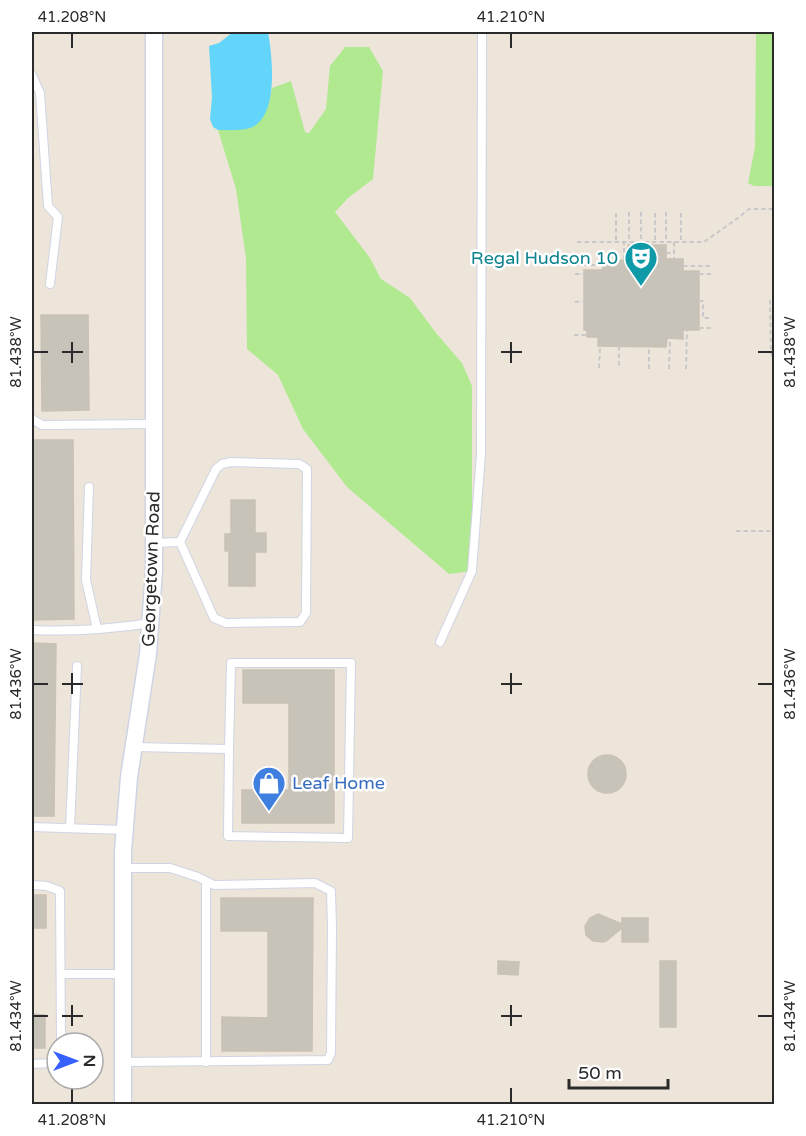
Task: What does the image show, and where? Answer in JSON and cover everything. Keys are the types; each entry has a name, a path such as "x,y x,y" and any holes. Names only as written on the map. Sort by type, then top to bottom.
{"street":[{"name":"Georgetown Road","path":"123,1104 124,830 152,622 154,32"}],"lane":[{"path":"440,642 472,571 478,498 481,442 482,32"},
{"path":"32,75 40,93 48,206 58,218 50,285"},
{"path":"32,419 42,425 154,424"},
{"path":"231,462 299,464 307,469 306,613 300,622 226,623 214,618 180,542 216,469 222,464 231,462"},
{"path":"88,487 86,580 97,629"},
{"path":"154,543 180,542"},
{"path":"32,630 97,629 152,622"},
{"path":"231,663 351,663 348,838 228,836 229,749 231,663"},
{"path":"70,828 77,666"},
{"path":"134,747 229,749"},
{"path":"32,827 124,830"},
{"path":"123,868 170,868 214,885 315,883 331,891 332,927 331,1053 328,1060 123,1062"},
{"path":"206,882 206,1062"},
{"path":"32,885 46,886 60,891 62,1031"},
{"path":"61,974 123,974"}],"path":[{"path":"577,242 704,242 749,208 774,208"},
{"path":"629,212 629,242"},
{"path":"641,212 641,242"},
{"path":"666,212 666,242"},
{"path":"616,213 616,242"},
{"path":"655,213 655,242"},
{"path":"681,213 681,242"},
{"path":"624,242 626,253 624,260"},
{"path":"674,242 674,259"},
{"path":"666,253 674,253"},
{"path":"576,265 603,265"},
{"path":"683,266 713,266"},
{"path":"575,274 584,274"},
{"path":"699,274 713,274"},
{"path":"770,300 771,352 774,364"},
{"path":"575,302 584,301"},
{"path":"699,301 703,301 703,318 712,318"},
{"path":"699,328 712,328"},
{"path":"686,369 687,330"},
{"path":"574,335 587,335"},
{"path":"669,369 670,338"},
{"path":"599,368 600,346"},
{"path":"619,346 619,368"},
{"path":"649,347 649,369"},
{"path":"736,531 774,531"}],"green space":[{"path":"756,32 774,32 774,186 754,186 748,183 755,147"},
{"path":"345,47 369,47 383,71 373,179 348,198 335,212 370,258 381,279 410,298 462,363 472,386 472,571 449,574 347,487 303,429 278,375 247,349 246,258 236,189 218,130 249,127 256,123 266,111 272,88 291,81 305,132 309,133 326,109 330,66"}],"water":[{"path":"233,32 268,32 272,69 270,99 260,122 250,128 218,130 213,127 210,119 212,97 209,46 219,43"}],"building":[{"name":"Regal Hudson 10","path":"628,245 666,245 666,259 683,259 683,271 699,271 699,330 683,330 683,339 667,338 666,347 598,346 598,337 587,337 587,330 584,330 584,270 603,270 602,261 629,260"},
{"path":"41,315 88,315 89,410 42,411"},
{"path":"32,440 73,440 74,619 32,620"},
{"path":"231,500 255,500 255,533 266,533 266,552 255,552 255,586 229,586 229,551 225,551 225,534 231,534"},
{"path":"32,643 56,644 54,816 32,816"},
{"path":"243,670 334,670 334,823 242,823 242,790 289,790 289,703 243,703"},
{"path":"607,755 620,761 626,774 620,787 607,793 594,787 588,774 594,761"},
{"path":"32,895 46,895 46,928 32,928"},
{"path":"221,898 313,898 312,1051 222,1051 222,1017 268,1018 268,931 221,931"},
{"path":"598,914 622,924 622,918 648,918 648,942 622,942 622,928 606,941 593,941 586,935 585,926 590,918"},
{"path":"498,961 519,962 518,975 498,974"},
{"path":"660,961 676,961 676,1027 660,1027"},
{"path":"32,1014 45,1015 45,1048 32,1048"}],"place":[{"name":"Regal Hudson 10","path":"641,287"},
{"name":"Leaf Home","path":"269,812"}]}
